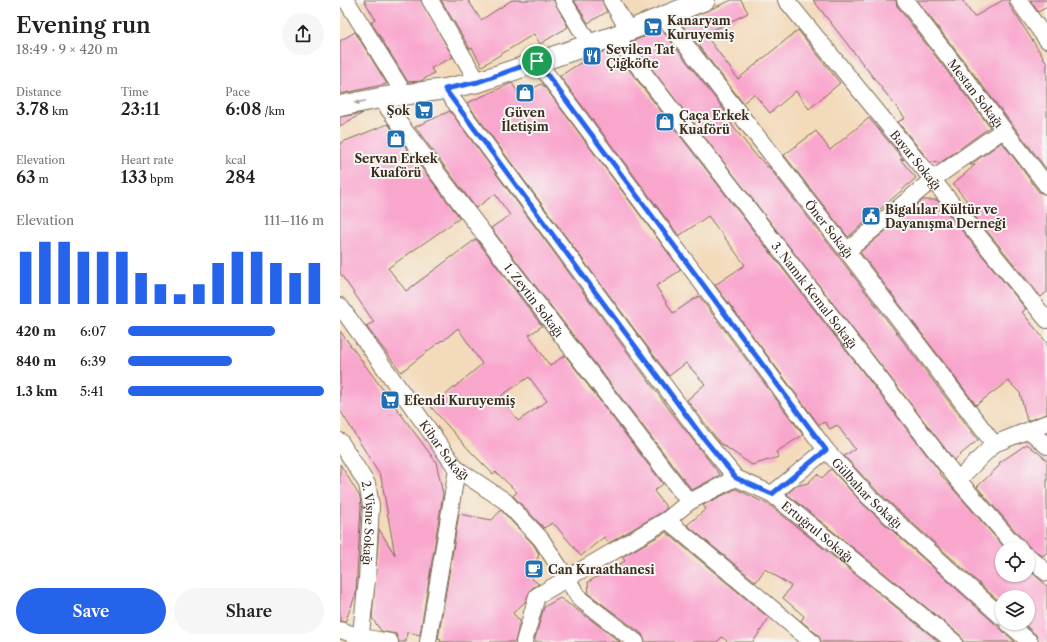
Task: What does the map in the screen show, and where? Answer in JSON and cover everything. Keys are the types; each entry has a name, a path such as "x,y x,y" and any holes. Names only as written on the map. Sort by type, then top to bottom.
{"street":[{"path":"346,0 405,95"},
{"path":"430,0 478,82"},
{"path":"563,0 590,45"},
{"name":"3. Namık Kemal Sokağı","path":"611,0 622,33 958,480 1012,542"},
{"path":"340,106 380,98 445,89 478,82 537,61 590,45 703,0"},
{"name":"Bayar Sokağı","path":"786,0 1047,320"},
{"name":"Mestan Sokağı","path":"905,0 1047,186"},
{"path":"1018,0 1047,40"},
{"name":"Öner Sokağı","path":"663,16 848,251 994,444"},
{"name":"Gülbahar Sokağı","path":"537,61 826,450 869,497 995,611"},
{"name":"Ertuğrul Sokağı","path":"445,89 701,435 736,478 772,494 954,642"},
{"name":"1. Zeytin Sokağı","path":"380,98 689,502"},
{"path":"848,251 932,180 1003,130"},
{"name":"Kibar Sokağı","path":"340,306 457,469 505,501 541,539 580,599 636,642"},
{"path":"958,480 994,444 1047,423"},
{"path":"1030,431 1047,446"},
{"name":"2. Vişne Sokağı","path":"340,441 367,484 371,505 367,580 361,640"},
{"path":"772,494 826,450"},
{"path":"428,642 457,469"},
{"path":"524,642 537,596 666,520 689,502 736,478"},
{"path":"666,520 812,642"},
{"path":"1035,562 1047,573"},
{"path":"340,630 361,640 390,642"},
{"path":"1016,630 1030,642"}],"building":[{"path":"364,0 421,0 453,57 431,68 434,73 421,81 408,82 371,22 375,19"},
{"path":"441,0 468,0 481,20 512,0 554,0 568,27 540,44 534,34 482,66 472,48 470,49"},
{"path":"574,0 602,0 607,12 588,23"},
{"path":"732,0 741,0 748,13 705,34 738,79 798,30 840,83 809,109 796,91 770,113 754,94 743,103 680,22"},
{"path":"813,0 896,0 897,6 990,127 940,163 930,162 898,122 905,118"},
{"path":"917,0 962,0 974,17 1003,0 1009,0 1010,6 1047,63 1047,170"},
{"path":"1030,0 1047,0 1047,7 1038,12"},
{"path":"662,30 728,115 727,116 734,128 758,158 759,157 767,167 768,166 978,440 954,460 631,42"},
{"path":"355,32 387,84 340,94 340,41"},
{"path":"613,49 940,472 939,473 1000,542 995,542 995,582 1035,582 1035,575 1047,586 1047,642 1039,642 1036,635 1031,630 1035,630 1035,590 995,590 995,598 876,490 844,456 855,449 837,425 830,429 825,422 819,425 715,285 745,265 725,238 708,216 679,236 560,76 591,56"},
{"path":"512,83 520,96 541,84 544,86 681,270 656,286 673,313 699,296 803,435 776,452 779,457 752,465 720,443 687,400 705,384 686,363 669,376 467,103"},
{"path":"450,111 672,413 720,475 692,490 491,228 510,215 495,194 476,208 415,127"},
{"path":"363,113 340,126 340,117"},
{"path":"869,118 904,160 900,159 916,178 848,237 784,155 816,131 830,150"},
{"path":"388,124 460,218 388,268 406,291 476,239 542,326 529,335 550,366 565,355 663,484 654,491 667,508 609,543 604,537 581,556 556,526 552,523 544,528 513,496 517,492 496,472 493,474 471,452 431,407 482,364 458,328 401,372 366,326 374,322 340,273 340,143","holes":["529,377 547,401 518,421 501,396"]},
{"path":"1002,142 1039,192 1047,195 1047,292 1041,297 963,202 968,202 953,184 975,165 970,165"},
{"path":"923,200 937,200 1026,309 1022,312 1047,343 1047,414 1027,421 1020,393 1008,381 976,405 860,252"},
{"path":"340,331 436,462 443,494 420,635 407,632 406,642 399,642 396,634 381,631 372,618 379,529 395,555 381,477 340,410"},
{"path":"1027,444 1047,460 1047,552 1043,556 1035,551 1035,542 1025,542 977,487 1000,465 999,463"},
{"path":"340,464 360,497 361,506 356,594 345,622 340,621"},
{"path":"831,469 863,504 995,624 995,630 1002,630 1015,642 963,642 960,635 787,494 796,486 808,483 817,474 822,478"},
{"path":"736,489 771,506 939,642 821,642 818,635 801,621 804,616 783,598 791,586 765,569 756,582 687,525 706,509 703,505"},
{"path":"501,510 534,545 539,554 531,578 539,584 532,588 525,602 513,613 520,621 515,642 440,642 441,640 438,639 459,514 492,520"},
{"path":"666,532 769,618 753,642 728,642 722,637 717,642 645,642 642,634 589,594 588,582 625,561 622,557"},
{"path":"560,598 620,642 534,642 544,607"}],"place":[{"name":"Kanaryam Kuruyemiş","path":"653,27"},
{"name":"Sevilen Tat Çiğköfte","path":"592,56"},
{"name":"Güven İletişim","path":"525,93"},
{"name":"Şok","path":"424,110"},
{"name":"Çaça Erkek Kuaförü","path":"665,122"},
{"name":"Servan Erkek Kuaförü","path":"396,139"},
{"name":"Bigalılar Kültür ve Dayanışma Derneği","path":"871,216"},
{"name":"Efendi Kuruyemiş","path":"390,400"},
{"name":"Can Kıraathanesi","path":"534,569"}],"route":[{"path":"537,61 826,450 772,494 736,478 701,435 445,89 478,82 537,61"}]}
